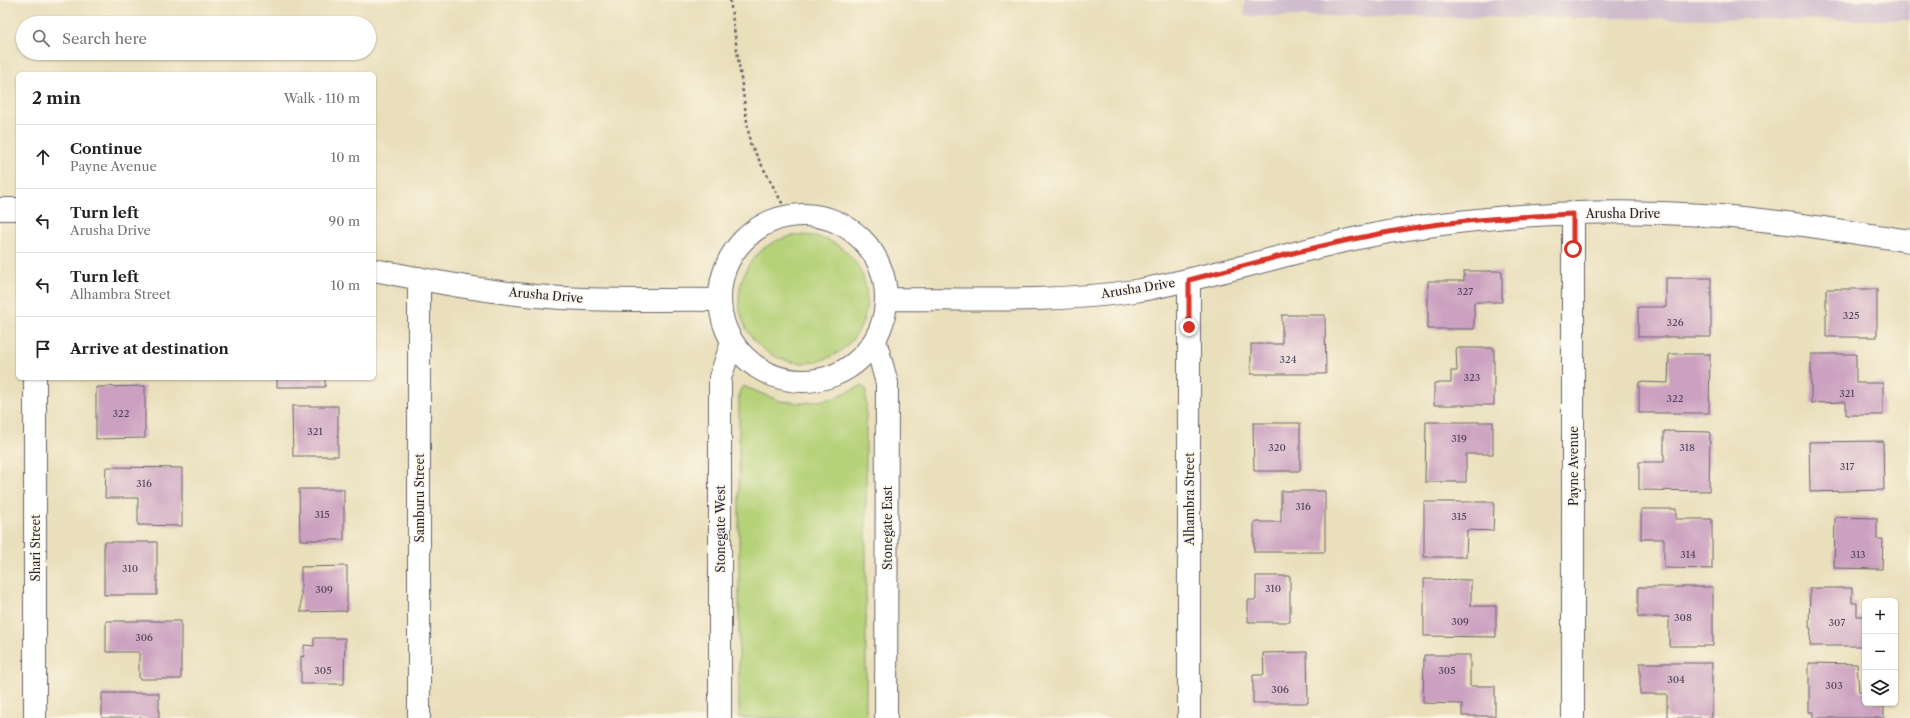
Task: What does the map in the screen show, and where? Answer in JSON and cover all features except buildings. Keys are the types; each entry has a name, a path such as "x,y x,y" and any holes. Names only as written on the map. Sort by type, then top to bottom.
{"street":[{"path":"0,209 16,209"},
{"name":"Arusha Drive","path":"886,299 1079,297 1136,290 1189,280 1327,245 1397,230 1475,220 1573,214 1630,213 1706,215 1774,222 1910,241"},
{"name":"Payne Avenue","path":"1573,214 1573,718"},
{"path":"810,215 823,217 842,225 860,237 873,253 882,271 886,299 885,313 875,340 861,358 832,376 810,381 787,380 765,372 746,360 732,342 725,329 719,300 723,272 736,248 757,229 769,222 789,216 810,215"},
{"name":"Arusha Drive","path":"376,270 547,297 572,299 719,300"},
{"name":"Samburu Street","path":"419,278 419,718"},
{"name":"Alhambra Street","path":"1188,718 1189,280"},
{"name":"Stonegate East","path":"875,340 887,383 886,718"},
{"name":"Stonegate West","path":"720,718 720,378 732,342"},
{"name":"Shari Street","path":"35,380 35,718"}],"path":[{"path":"730,0 750,143 789,216"}],"shaded area":[{"path":"1245,0 1910,0 1910,20 1244,16"}],"green space":[{"path":"803,235 827,240 848,254 862,275 867,299 862,323 848,344 827,358 803,363 779,358 758,344 744,323 739,299 744,275 758,254 779,240"},
{"path":"743,386 780,401 802,403 831,399 861,386 866,389 866,718 739,718 739,392"}],"route":[{"path":"1189,327 1189,280 1327,245 1397,230 1475,220 1573,214 1573,249"}]}
